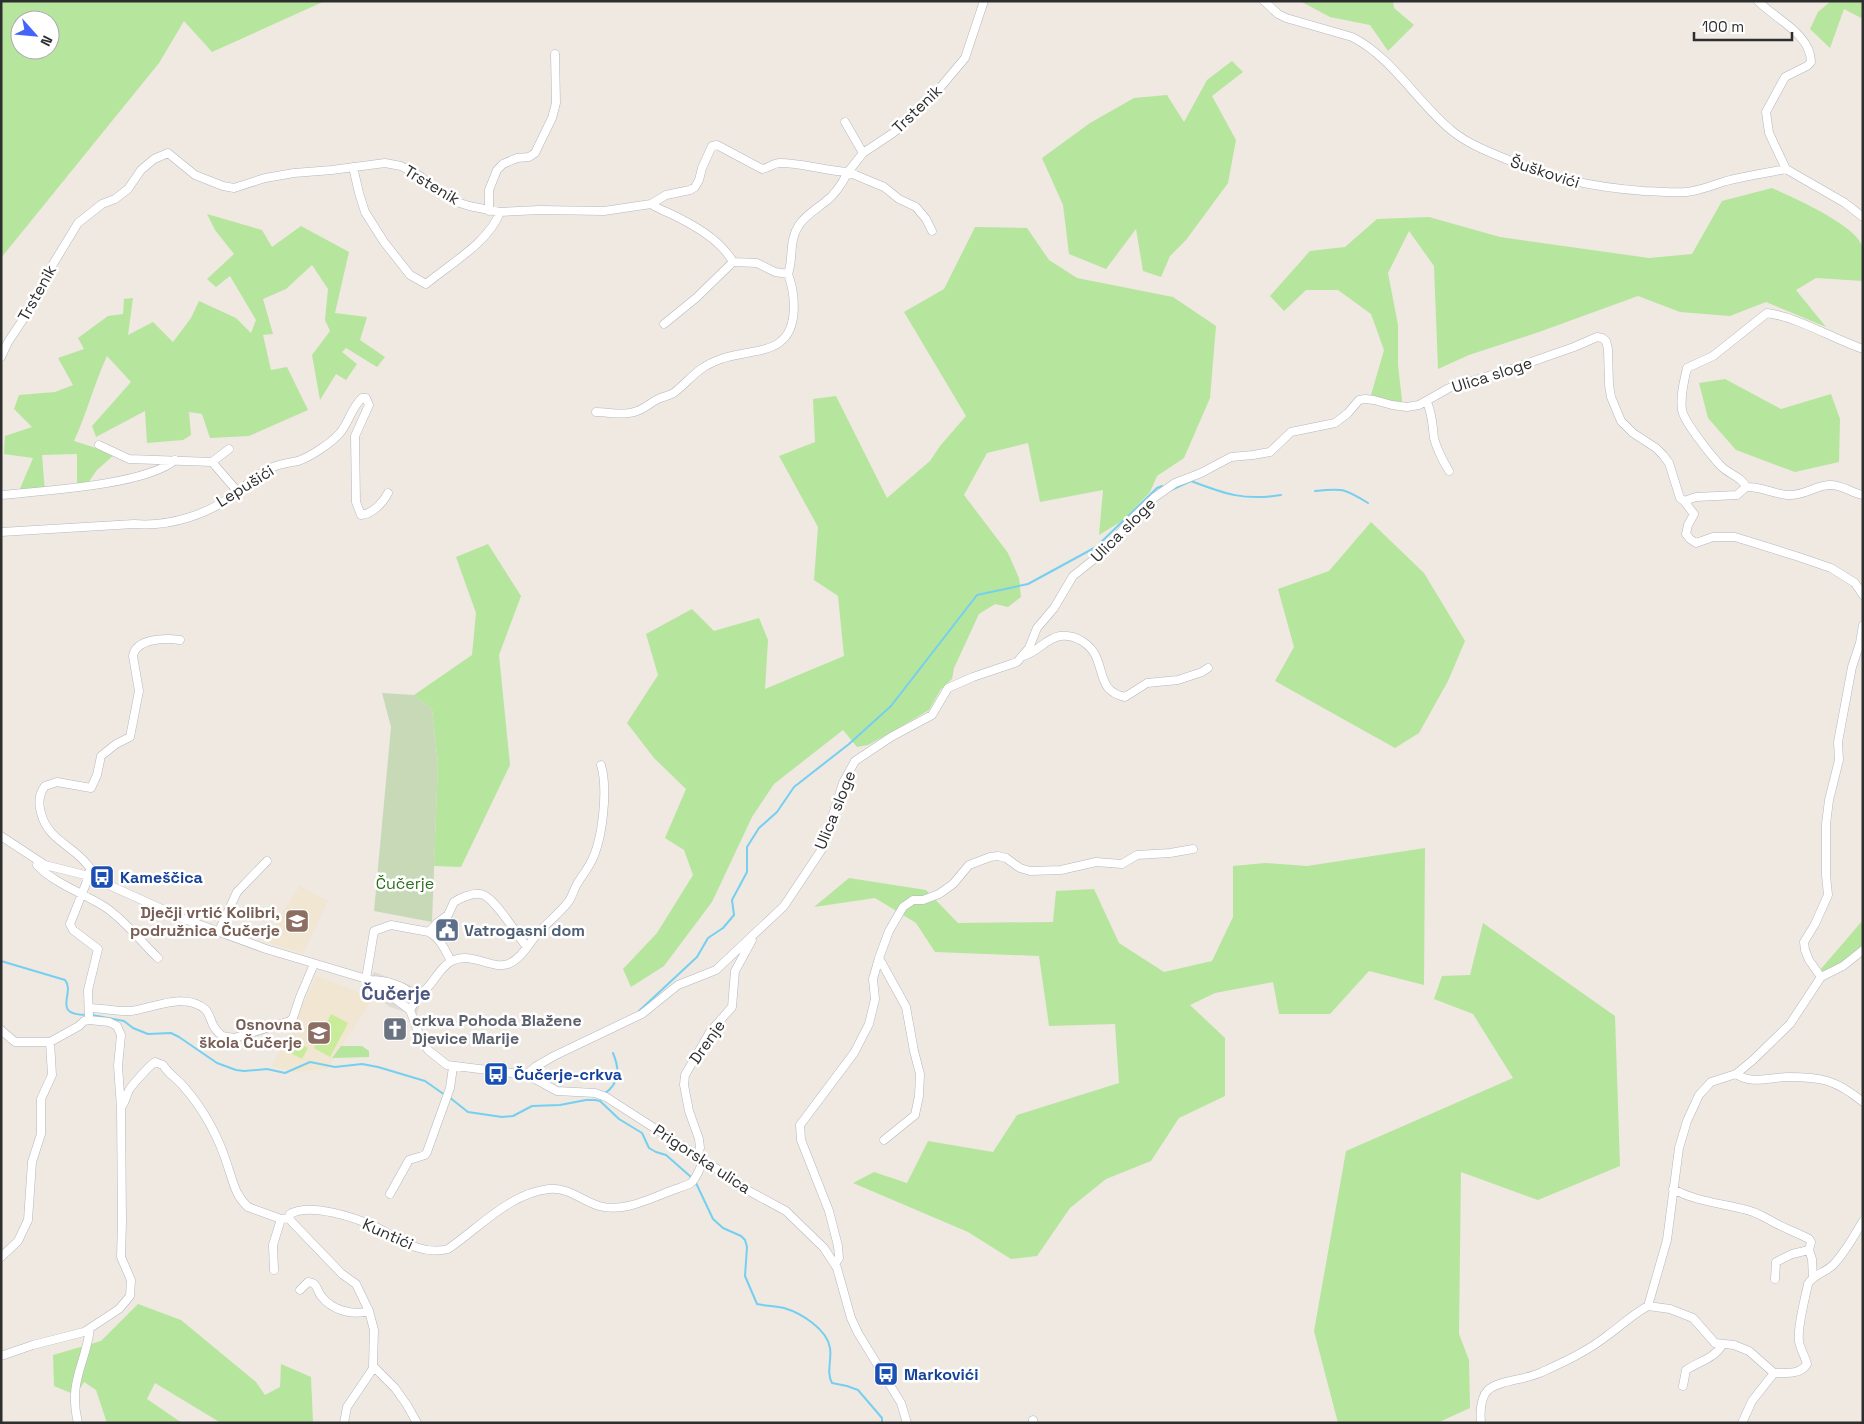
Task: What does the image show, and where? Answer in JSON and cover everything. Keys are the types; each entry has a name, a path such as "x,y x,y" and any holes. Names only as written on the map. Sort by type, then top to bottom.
{"street":[{"name":"Trstenik","path":"596,412 624,414 634,412 673,394 703,366 723,358 770,347 781,342 794,314 793,292 788,274 791,244 799,224 807,214 837,191 848,172 864,153 893,133 914,115 965,58 984,1"},
{"name":"Šuškovići","path":"1264,1 1278,14 1286,18 1352,37 1362,42 1394,70 1417,98 1454,133 1483,150 1530,169 1582,184 1665,192 1687,192 1786,169"},
{"path":"1758,1 1796,32 1812,59 1807,66 1785,77 1766,112 1769,133 1786,169 1861,213"},
{"path":"489,211 489,190 497,170 504,164 517,158 529,157 535,153 552,118 556,103 555,54"},
{"path":"845,122 864,153"},
{"name":"Trstenik","path":"1,358 8,342 30,310 47,274 78,223 102,204 115,200 128,189 141,170 154,158 168,153 195,175 223,186 234,188 266,178 284,175 385,163 401,166 420,176 440,194 454,201 489,211 604,211 652,204 666,195 690,190 700,180 708,152 712,146 717,145 762,169 781,163 848,172 884,187 899,200 916,207 926,219 932,231"},
{"path":"353,167 365,212 384,242 410,276 426,284 478,243 491,230 500,212"},
{"path":"652,204 693,225 707,235 723,248 733,262"},
{"path":"664,324 696,298 733,262 757,263 775,272 788,274"},
{"path":"1746,486 1744,482 1723,468 1710,454 1682,412 1683,384 1687,368 1714,356 1767,313 1782,315 1844,343 1863,349"},
{"name":"Ulica sloge","path":"526,1075 535,1067 554,1056 642,1014 678,985 716,970 784,906 822,849 843,784 855,761 892,737 932,715 948,688 1017,662 1029,648 1037,628 1057,603 1073,576 1108,548 1135,516 1155,497 1175,483 1201,473 1231,456 1254,456 1270,452 1291,432 1335,423 1341,420 1359,400 1374,400 1408,407 1427,402 1448,388 1514,368 1597,337 1606,341 1608,349 1608,385 1621,421 1633,433 1664,455 1669,463 1680,498 1684,502"},
{"name":"Lepušići","path":"1,532 165,524 182,520 238,492 269,468 299,460 317,450 340,433 362,398 366,398 369,404 355,436 356,502 358,512 364,515 372,512 385,499 388,493"},
{"path":"1427,402 1433,417 1434,437 1438,450 1450,471"},
{"path":"100,445 129,460 212,462 229,449"},
{"path":"1,495 120,481 158,470 175,460"},
{"path":"212,462 238,492"},
{"path":"1863,495 1845,487 1831,484 1812,488 1800,494 1789,495 1746,486 1737,495 1696,497 1684,502 1694,514 1686,534 1696,543 1713,537 1735,537 1831,568 1855,583 1863,595"},
{"path":"1821,977 1804,950 1804,942 1815,924 1828,895 1826,824 1829,800 1839,760 1838,742 1852,667 1860,643 1863,625"},
{"path":"1023,656 1030,654 1055,637 1071,636 1080,639 1089,646 1097,657 1102,678 1110,690 1119,696 1125,697 1147,683 1178,680 1208,668"},
{"path":"89,1015 88,990 98,949 79,936 70,924 89,876 90,868 85,861 45,827 40,808 40,797 45,786 57,782 91,788 97,775 101,756 116,744 130,737 139,691 133,656 137,648 154,640 180,640"},
{"path":"414,997 423,992 451,961 467,958 503,965 510,963 519,957 570,899 596,851 604,811 603,771 601,765"},
{"path":"1,836 36,861 50,867 89,876 184,919 266,949 368,979 383,981 408,990 414,997 414,1004 410,1010 368,979"},
{"path":"834,1264 839,1258 838,1246 829,1211 802,1140 800,1125 854,1053 869,1024 875,998 873,979 879,958 889,931 903,907 912,900 924,900 939,894 953,884 969,865 990,856 1006,858 1020,868 1038,871 1061,870 1096,862 1122,864 1137,855 1170,854 1193,849"},
{"path":"36,861 37,866 104,906 127,924 158,958"},
{"path":"219,931 238,892 267,861"},
{"path":"429,932 448,915 454,902 480,894 485,896 506,917 527,947"},
{"path":"368,979 374,931 391,925 429,932 439,938 451,961"},
{"name":"Drenje","path":"697,1155 700,1148 699,1139 688,1111 684,1085 686,1075 710,1032 732,1007 735,971 756,933"},
{"path":"1648,1306 1667,1240 1679,1148 1687,1121 1699,1095 1711,1082 1736,1074 1753,1060 1790,1024 1821,977 1843,966 1863,950"},
{"path":"879,958 906,1007 920,1074 919,1096 915,1115 884,1140"},
{"path":"1,1038 15,1042 50,1042 79,1026 89,1015 112,1011 132,1011 174,1002 190,1002 206,1011 222,1036 234,1038 290,1021 293,1018 314,964"},
{"name":"Prigorska ulica","path":"410,1010 420,1037 428,1050 440,1061 453,1067 526,1075 557,1091 597,1094 697,1155 749,1191 790,1214 824,1248 834,1264 854,1326 901,1403 907,1423"},
{"path":"1,1356 90,1329 119,1309 130,1296 131,1280 121,1257 121,1108 118,1066 121,1041 119,1030 109,1022 89,1015"},
{"path":"1,1030 15,1042"},
{"path":"1,1258 18,1241 28,1220 32,1162 41,1134 42,1099 52,1074 50,1042"},
{"path":"121,1108 134,1083 155,1062 163,1065 169,1075 183,1085 214,1131 225,1157 234,1189 240,1199 248,1207 281,1219 289,1218 342,1274 356,1284 369,1311 374,1330 372,1357 374,1367 395,1388 417,1423"},
{"path":"390,1194 410,1160 425,1155 427,1152 448,1095 453,1067"},
{"path":"1736,1074 1746,1080 1786,1077 1822,1079 1844,1087 1863,1102"},
{"name":"Kuntići","path":"289,1218 290,1214 294,1212 322,1210 374,1226 415,1247 438,1252 448,1249 514,1202 550,1189 572,1193 600,1207 628,1206 693,1180 704,1160"},
{"path":"1673,1190 1705,1202 1744,1209 1763,1216 1809,1240 1811,1242 1809,1250 1814,1278"},
{"path":"274,1270 273,1245 281,1219"},
{"path":"1480,1423 1484,1395 1496,1385 1537,1375 1579,1354 1608,1336 1630,1317 1648,1306 1670,1309 1693,1318 1715,1344 1734,1345 1749,1351 1774,1373 1797,1372 1807,1364 1800,1347 1799,1336 1808,1284 1814,1278 1823,1274 1838,1259 1863,1221"},
{"path":"1775,1279 1776,1262 1792,1254 1809,1250"},
{"path":"300,1290 308,1282 312,1282 317,1286 322,1298 337,1308 356,1314 369,1311"},
{"path":"78,1423 74,1388 90,1329"},
{"path":"1683,1386 1686,1370 1716,1353 1722,1345"},
{"path":"344,1423 347,1407 374,1367"},
{"path":"1742,1423 1752,1401 1774,1373"}],"shaded area":[{"name":"Dječji vrtić Kolibri, podružnica Čučerje","path":"300,886 328,901 303,953 263,941"},
{"path":"374,972 412,986 422,998 416,1016 390,1007 366,989"},
{"name":"Osnovna škola Čučerje","path":"317,976 359,992 371,1001 327,1069 296,1072 272,1066"}],"green space":[{"path":"1,1 325,1 212,52 184,21 159,63 1,258"},
{"path":"1300,1 1393,1 1394,8 1414,25 1388,51 1370,25 1330,17"},
{"path":"1831,1 1863,1 1863,19 1844,9 1830,48 1810,29 1818,12"},
{"path":"1232,61 1243,72 1212,96 1236,140 1228,183 1186,240 1170,256 1161,277 1143,271 1136,229 1106,269 1069,254 1063,205 1042,158 1090,123 1134,98 1167,95 1184,122 1207,80"},
{"path":"1772,188 1822,212 1836,221 1848,229 1862,246 1863,281 1816,278 1796,290 1826,327 1766,302 1730,316 1680,312 1638,296 1469,355 1438,369 1434,266 1409,231 1388,273 1398,325 1398,365 1403,409 1371,395 1384,350 1371,314 1338,290 1306,290 1284,311 1270,296 1310,251 1345,247 1377,219 1429,217 1500,237 1649,258 1692,254 1722,201"},
{"path":"207,214 262,230 272,247 301,226 349,252 335,313 367,317 360,340 385,357 377,367 346,348 342,352 357,364 346,380 336,374 320,400 312,355 330,331 325,320 328,289 312,265 286,289 263,299 273,334 263,335 271,370 287,367 308,410 249,436 210,438 202,414 189,412 191,435 183,440 147,443 145,411 96,437 92,426 131,382 107,356 74,441 115,454 97,470 88,483 77,485 77,454 42,455 45,492 16,498 33,458 4,454 5,436 32,427 14,409 19,395 55,392 73,385 58,358 84,349 78,338 108,316 123,314 124,299 133,298 128,335 153,322 173,342 191,318 199,301 236,318 251,333 256,320 230,276 216,287 207,279 234,254 215,230"},
{"path":"975,227 1027,228 1049,260 1077,278 1173,297 1216,326 1210,398 1184,458 1157,476 1150,492 1122,521 1099,535 1103,490 1040,502 1028,443 987,453 964,495 1008,553 1019,578 1021,597 1008,607 995,604 979,614 954,668 952,679 941,689 929,710 868,745 857,747 843,730 774,784 752,817 712,902 664,966 631,987 623,969 657,933 693,875 684,850 665,838 686,789 654,758 627,723 658,675 646,634 692,609 714,631 759,618 768,640 765,689 844,656 838,596 814,580 818,527 779,456 815,442 813,399 836,396 887,498 930,461 940,446 966,416 904,312 944,289"},
{"path":"1725,379 1781,409 1831,394 1840,419 1839,462 1795,472 1736,450 1708,418 1699,383"},
{"path":"1371,522 1424,573 1465,641 1448,681 1419,733 1395,748 1275,681 1294,647 1278,589 1329,571"},
{"path":"488,544 521,596 499,655 510,765 461,867 434,866 438,763 432,709 414,695 472,655 476,613 456,557"},
{"name":"Čučerje","path":"382,693 414,695 432,709 438,763 432,922 374,911 391,727"},
{"path":"1425,848 1424,985 1369,971 1330,1014 1279,1014 1273,982 1215,993 1190,1005 1225,1038 1225,1096 1179,1118 1151,1161 1106,1179 1070,1208 1037,1256 1011,1259 968,1232 853,1183 874,1172 907,1183 928,1141 993,1152 1017,1115 1119,1083 1115,1024 1049,1026 1039,956 935,952 916,923 875,898 814,907 849,878 926,890 958,923 1053,922 1056,891 1094,889 1119,943 1164,972 1212,961 1233,917 1233,866 1265,863 1307,866"},
{"path":"1863,920 1863,948 1847,961 1823,972 1820,970"},
{"path":"1483,923 1615,1016 1620,1166 1538,1200 1461,1172 1459,1334 1469,1360 1470,1408 1437,1423 1338,1423 1314,1331 1346,1151 1513,1078 1473,1014 1434,999 1442,976 1470,975"},
{"path":"331,1014 348,1023 330,1057 314,1048"},
{"path":"289,1038 308,1048 302,1059 283,1049"},
{"path":"341,1046 362,1046 369,1051 369,1057 332,1058"},
{"path":"138,1304 181,1320 256,1382 265,1395 280,1387 281,1364 311,1377 313,1423 221,1423 155,1383 147,1399 182,1423 107,1423 96,1390 84,1382 76,1395 54,1386 53,1355 101,1341"}],"waterway":[{"path":"1171,490 1191,481 1214,490 1245,497 1281,495"},
{"path":"639,1011 697,957 708,938 723,928 734,915 732,900 747,872 747,847 759,828 777,812 794,787 849,744 891,706 977,595 1028,584 1096,547 1157,488 1162,486"},
{"path":"1315,491 1343,490 1368,503"},
{"name":"Čučerje","path":"1,961 65,980 68,985 67,1007 76,1014 87,1015"},
{"name":"Čučerje","path":"92,1015 124,1021 133,1028 148,1034 171,1033 217,1063 236,1070 267,1069 285,1073 310,1062 335,1067 362,1064 425,1081 445,1095"},
{"path":"604,1094 616,1081 617,1065 613,1053"},
{"name":"Čučerje","path":"449,1097 468,1112 502,1117 513,1116 532,1106 560,1105 586,1100 600,1101 619,1119 642,1133 649,1148 666,1155 691,1177"},
{"name":"Čučerje","path":"696,1183 713,1219 723,1228 741,1236 745,1240 747,1247 745,1276 757,1304 791,1310 819,1328 828,1341 830,1348 829,1375 832,1383 858,1390 882,1418 882,1423"}],"place":[{"name":"Kameščica","path":"102,877"},
{"name":"Dječji vrtić Kolibri, podružnica Čučerje","path":"297,921"},
{"name":"Vatrogasni dom","path":"447,930"},
{"name":"crkva Pohoda Blažene Djevice Marije","path":"395,1029"},
{"name":"Osnovna škola Čučerje","path":"319,1033"},
{"name":"Čučerje-crkva","path":"496,1074"},
{"name":"Markovići","path":"886,1374"}],"district":[{"name":"Čučerje","path":"396,993"}]}
